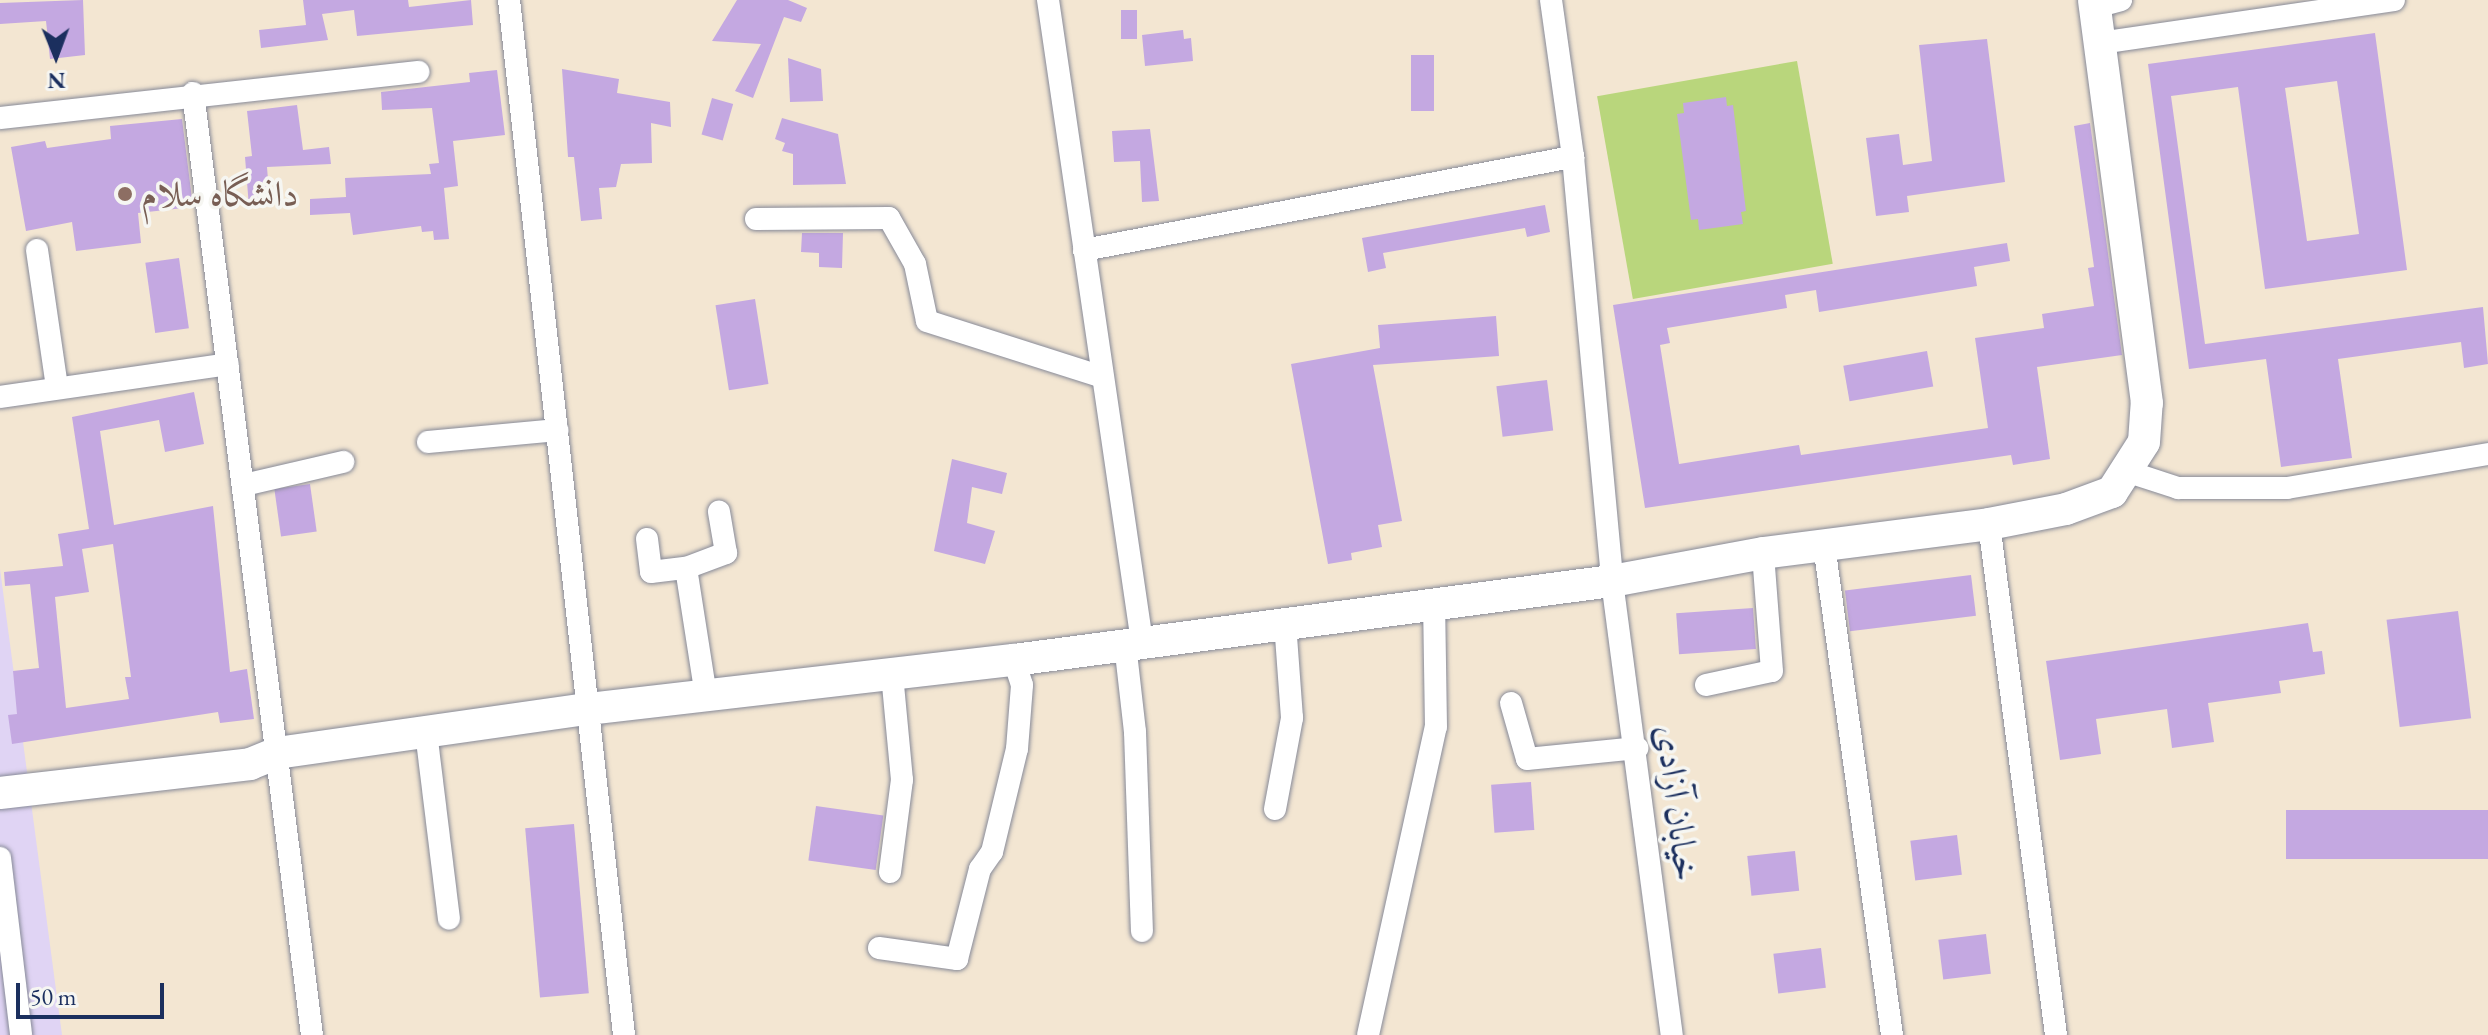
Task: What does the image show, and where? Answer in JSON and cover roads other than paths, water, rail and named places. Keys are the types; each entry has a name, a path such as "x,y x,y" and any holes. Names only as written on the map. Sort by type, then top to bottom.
{"highway":[{"path":"0,793 250,764 277,753 588,709 1014,660 1612,581 1763,553 1989,524 2066,509 2112,492 2129,472 2144,442 2147,403 2100,43 2103,2"},
{"path":"0,772 247,743 277,753"}],"street":[{"path":"509,0 624,1035"},
{"path":"1048,0 1084,250 1134,643 1142,931"},
{"name":"خیابان آزادی","path":"1551,0 1573,157 1612,581 1637,748 1672,1035"},
{"path":"2100,43 2394,0"},
{"path":"0,118 193,93 418,72"},
{"path":"193,93 312,1035"},
{"path":"1084,250 1573,157"},
{"path":"756,219 889,218 915,264 927,321 1099,376"},
{"path":"37,250 57,387"},
{"path":"0,397 228,364"},
{"path":"428,442 557,430"},
{"path":"2129,472 2178,488 2287,488 2488,454"},
{"path":"244,485 343,462"},
{"path":"647,539 651,572 686,568 726,553 719,512"},
{"path":"1989,524 2056,1035"},
{"path":"1824,545 1892,1035"},
{"path":"1706,685 1772,671 1763,553"},
{"path":"686,568 706,695"},
{"path":"1368,1035 1436,727 1434,604"},
{"path":"1275,809 1292,718 1285,623"},
{"path":"879,948 957,959 1017,749 1022,685 1014,660"},
{"path":"890,872 902,780 892,674"},
{"path":"1511,703 1527,759 1637,748"},
{"path":"426,732 449,919"},
{"path":"0,858 21,1035"}],"place":[{"name":"دانشگاه سلام","path":"125,194"}]}
